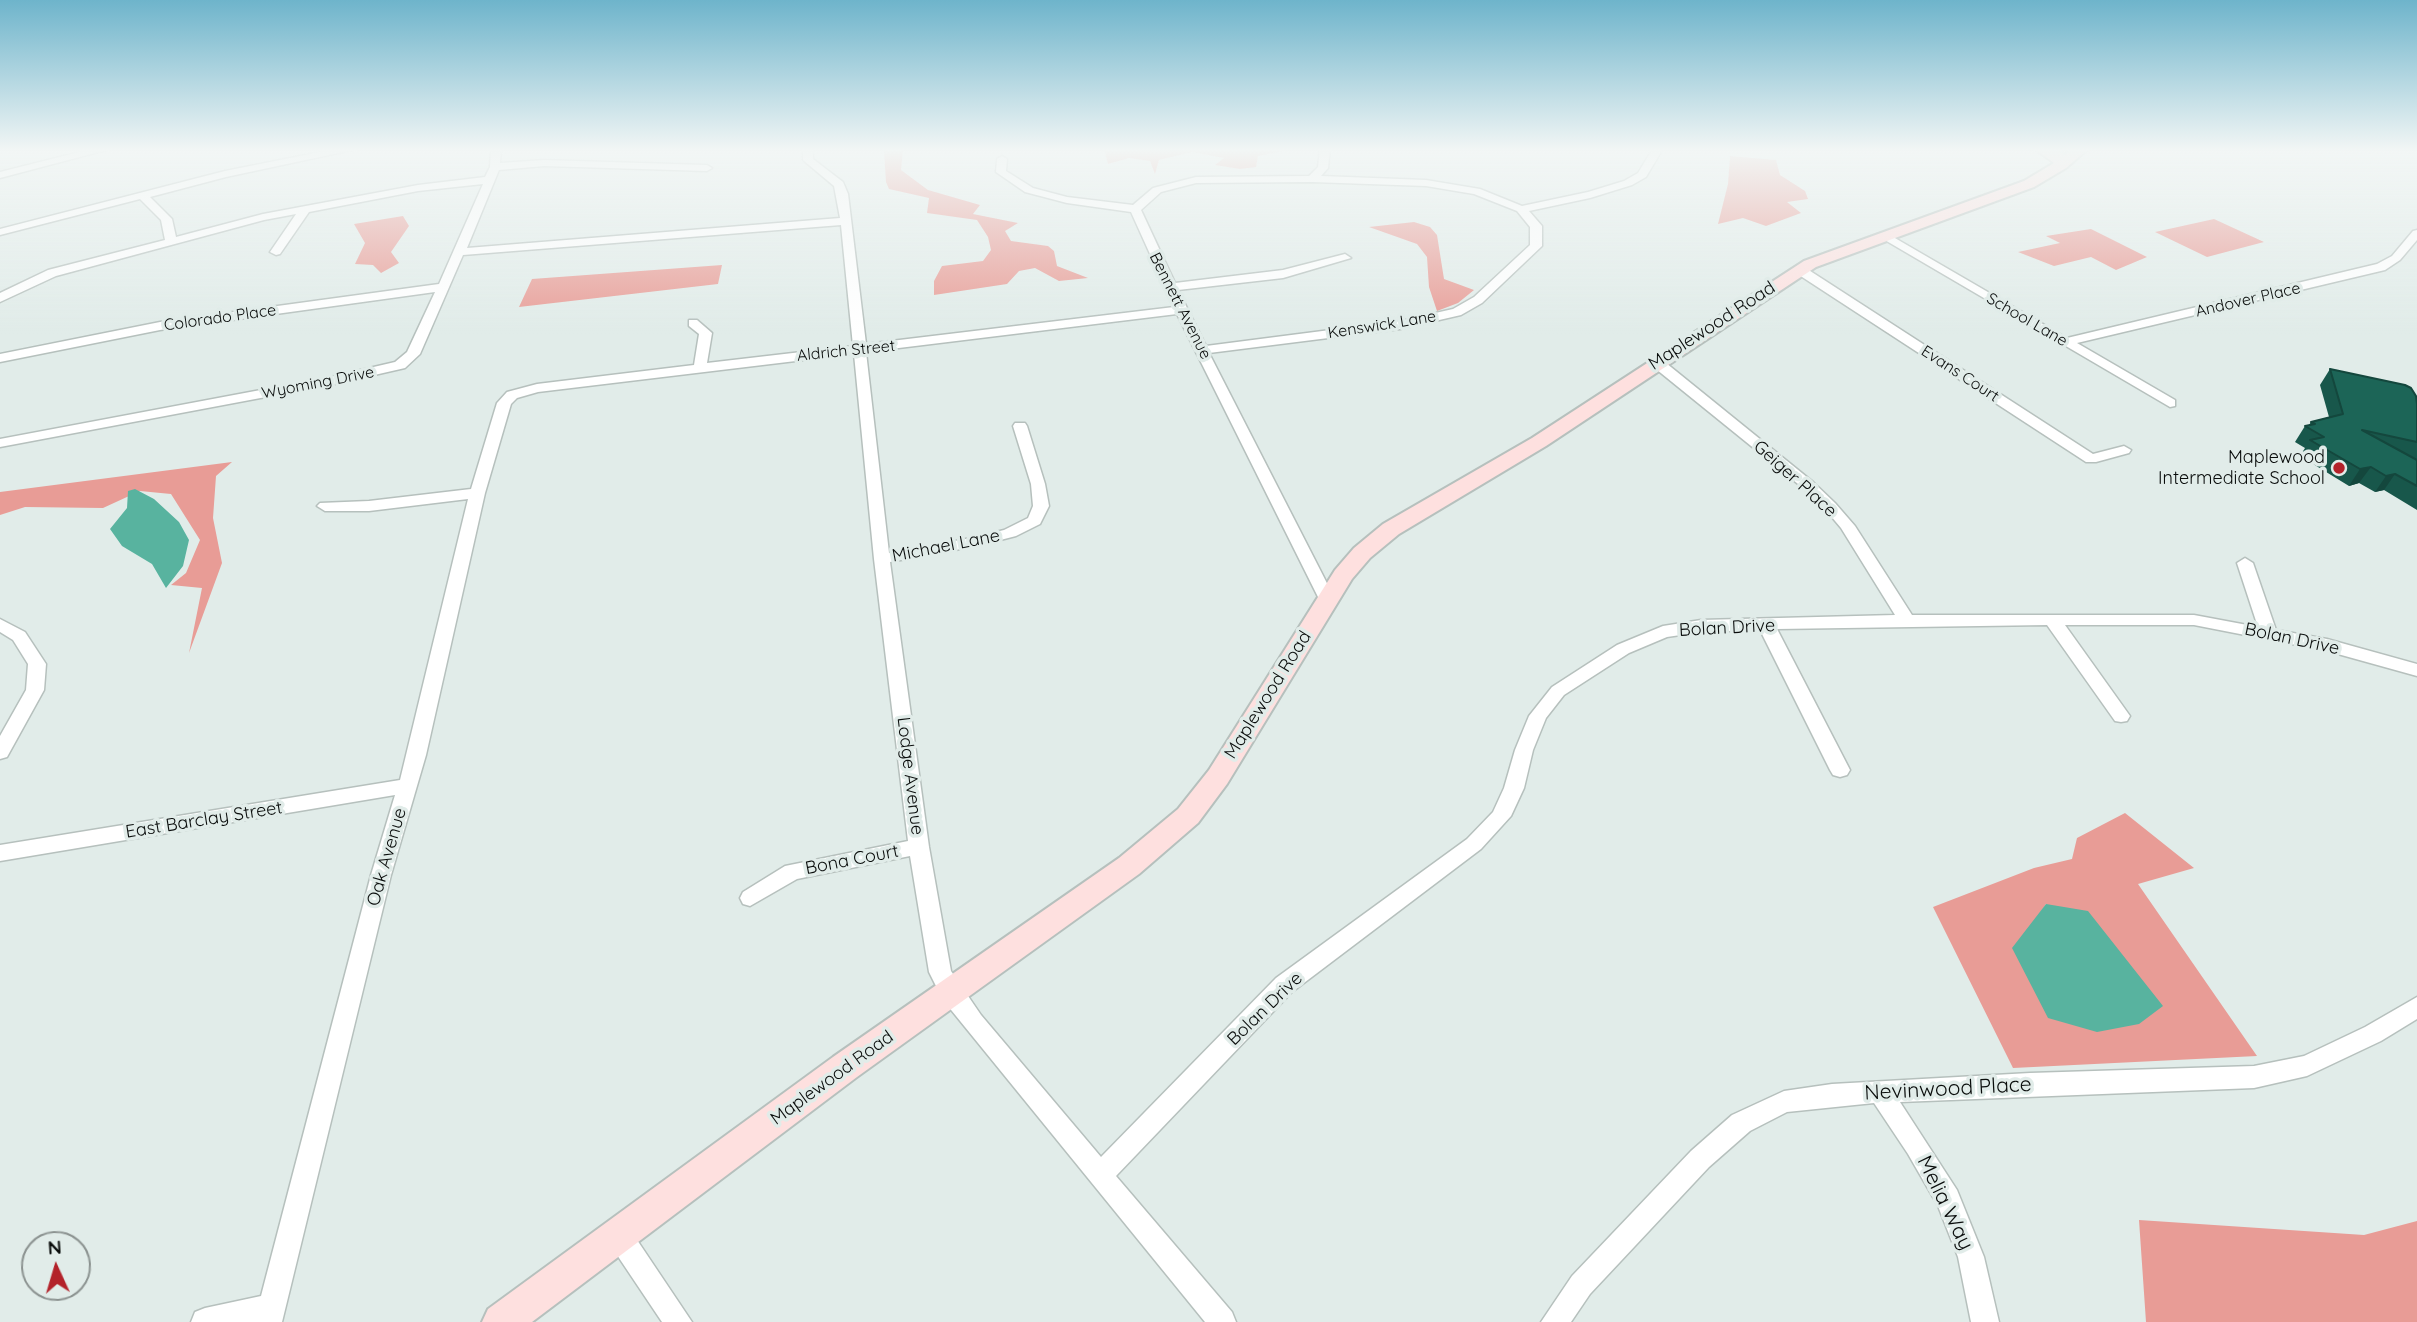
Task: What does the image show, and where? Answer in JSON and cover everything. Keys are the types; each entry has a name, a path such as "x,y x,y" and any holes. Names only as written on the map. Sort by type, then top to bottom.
{"street":[{"path":"0,232 82,211"},
{"path":"158,211 166,219 171,241"},
{"path":"0,298 26,283 52,274 171,241 298,211"},
{"path":"276,252 304,211"},
{"name":"Wyoming Drive","path":"0,443 335,380 400,365 413,354 476,211"},
{"name":"Lodge Avenue","path":"844,211 882,559 919,847 940,972 951,993 1222,1322"},
{"name":"Bennett Avenue","path":"1136,211 1181,310 1327,599"},
{"name":"Kenswick Lane","path":"1203,350 1400,325 1457,312 1478,300 1536,246 1536,226 1522,211"},
{"name":"Maplewood Road","path":"501,1322 845,1067 1129,866 1188,816 1217,777 1327,599 1362,553 1391,528 1539,442 1656,362 1800,270 1955,211"},
{"path":"459,252 844,222"},
{"name":"Andover Place","path":"2065,342 2381,268 2396,258 2417,233"},
{"name":"School Lane","path":"1884,236 2170,403"},
{"path":"1170,287 1283,274 1345,258"},
{"name":"Evans Court","path":"1800,270 2091,459 2124,450"},
{"name":"Colorado Place","path":"0,358 160,327 442,287"},
{"name":"Aldrich Street","path":"512,395 537,388 700,367 1181,310"},
{"path":"693,323 706,333 700,367"},
{"name":"Geiger Place","path":"1656,362 1808,485 1830,506 1847,526 1908,620"},
{"name":"Oak Avenue","path":"269,1315 378,885 407,786 477,493 501,411 512,395"},
{"name":"Michael Lane","path":"882,559 971,543 1010,533 1035,521 1041,506 1038,484 1020,426"},
{"path":"325,506 369,506 477,493"},
{"path":"2245,563 2269,633"},
{"name":"Bolan Drive","path":"1100,1175 1284,985 1474,844 1501,816 1514,788 1524,750 1538,716 1558,691 1623,649 1663,632 1702,626 1908,620 2194,620 2269,633 2417,670"},
{"path":"2053,621 2121,716"},
{"path":"0,625 19,636 37,664 35,690 0,752"},
{"path":"1766,625 1840,770"},
{"name":"East Barclay Street","path":"0,853 407,786"},
{"name":"Bona Court","path":"750,898 792,872 919,847"},
{"name":"Nevinwood Place","path":"1555,1322 1581,1285 1700,1160 1741,1123 1784,1102 1832,1095 2030,1084 2254,1077 2307,1066 2373,1034 2417,1007"},
{"name":"Melia Way","path":"1881,1094 1917,1146 1948,1199 1971,1257 1985,1322"},
{"path":"618,1234 678,1322"},
{"path":"205,1322 269,1315"}],"shaded area":[{"path":"927,211 976,211 973,214 1018,223 1005,231 1011,241 1048,246 1054,251 1057,266 1088,278 1059,281 1035,268 1019,271 1007,284 934,295 934,281 942,266 983,261 991,250 988,237 977,220 927,213"},
{"path":"1721,211 1798,211 1801,213 1766,226 1743,218 1718,224"},
{"path":"403,216 409,226 391,252 399,263 381,273 373,265 355,264 365,243 354,224"},
{"path":"2214,219 2264,242 2207,257 2155,232"},
{"path":"1414,222 1430,227 1437,235 1444,279 1474,290 1458,303 1437,311 1429,287 1427,257 1417,244 1369,227"},
{"path":"2091,229 2147,257 2116,270 2091,257 2054,266 2018,252 2060,243 2046,236"},
{"path":"722,265 718,284 519,307 532,279"},
{"path":"232,462 216,476 213,518 222,563 189,653 202,588 171,585 186,573 200,540 171,494 140,491 103,508 25,507 0,515 0,492"},
{"path":"135,489 154,499 179,522 189,540 183,566 166,588 152,564 122,546 110,529 127,508 128,491"},
{"path":"2125,813 2194,868 2138,884 2257,1056 2013,1068 1933,907 2034,868 2072,859 2077,838","holes":["2046,904 2139,1024 2036,919"]},
{"path":"2046,904 2088,911 2163,1006 2139,1024 2097,1032 2048,1018 2012,948"},
{"path":"2139,1220 2364,1235 2417,1221 2417,1322 2146,1322"}],"building":[{"path":"2330,369 2411,388 2417,404 2417,442 2362,430 2417,460 2417,486 2395,474 2386,476 2371,467 2360,469 2310,440 2324,437 2305,426 2343,414"}],"place":[{"name":"Maplewood Intermediate School","path":"2339,468"}]}
